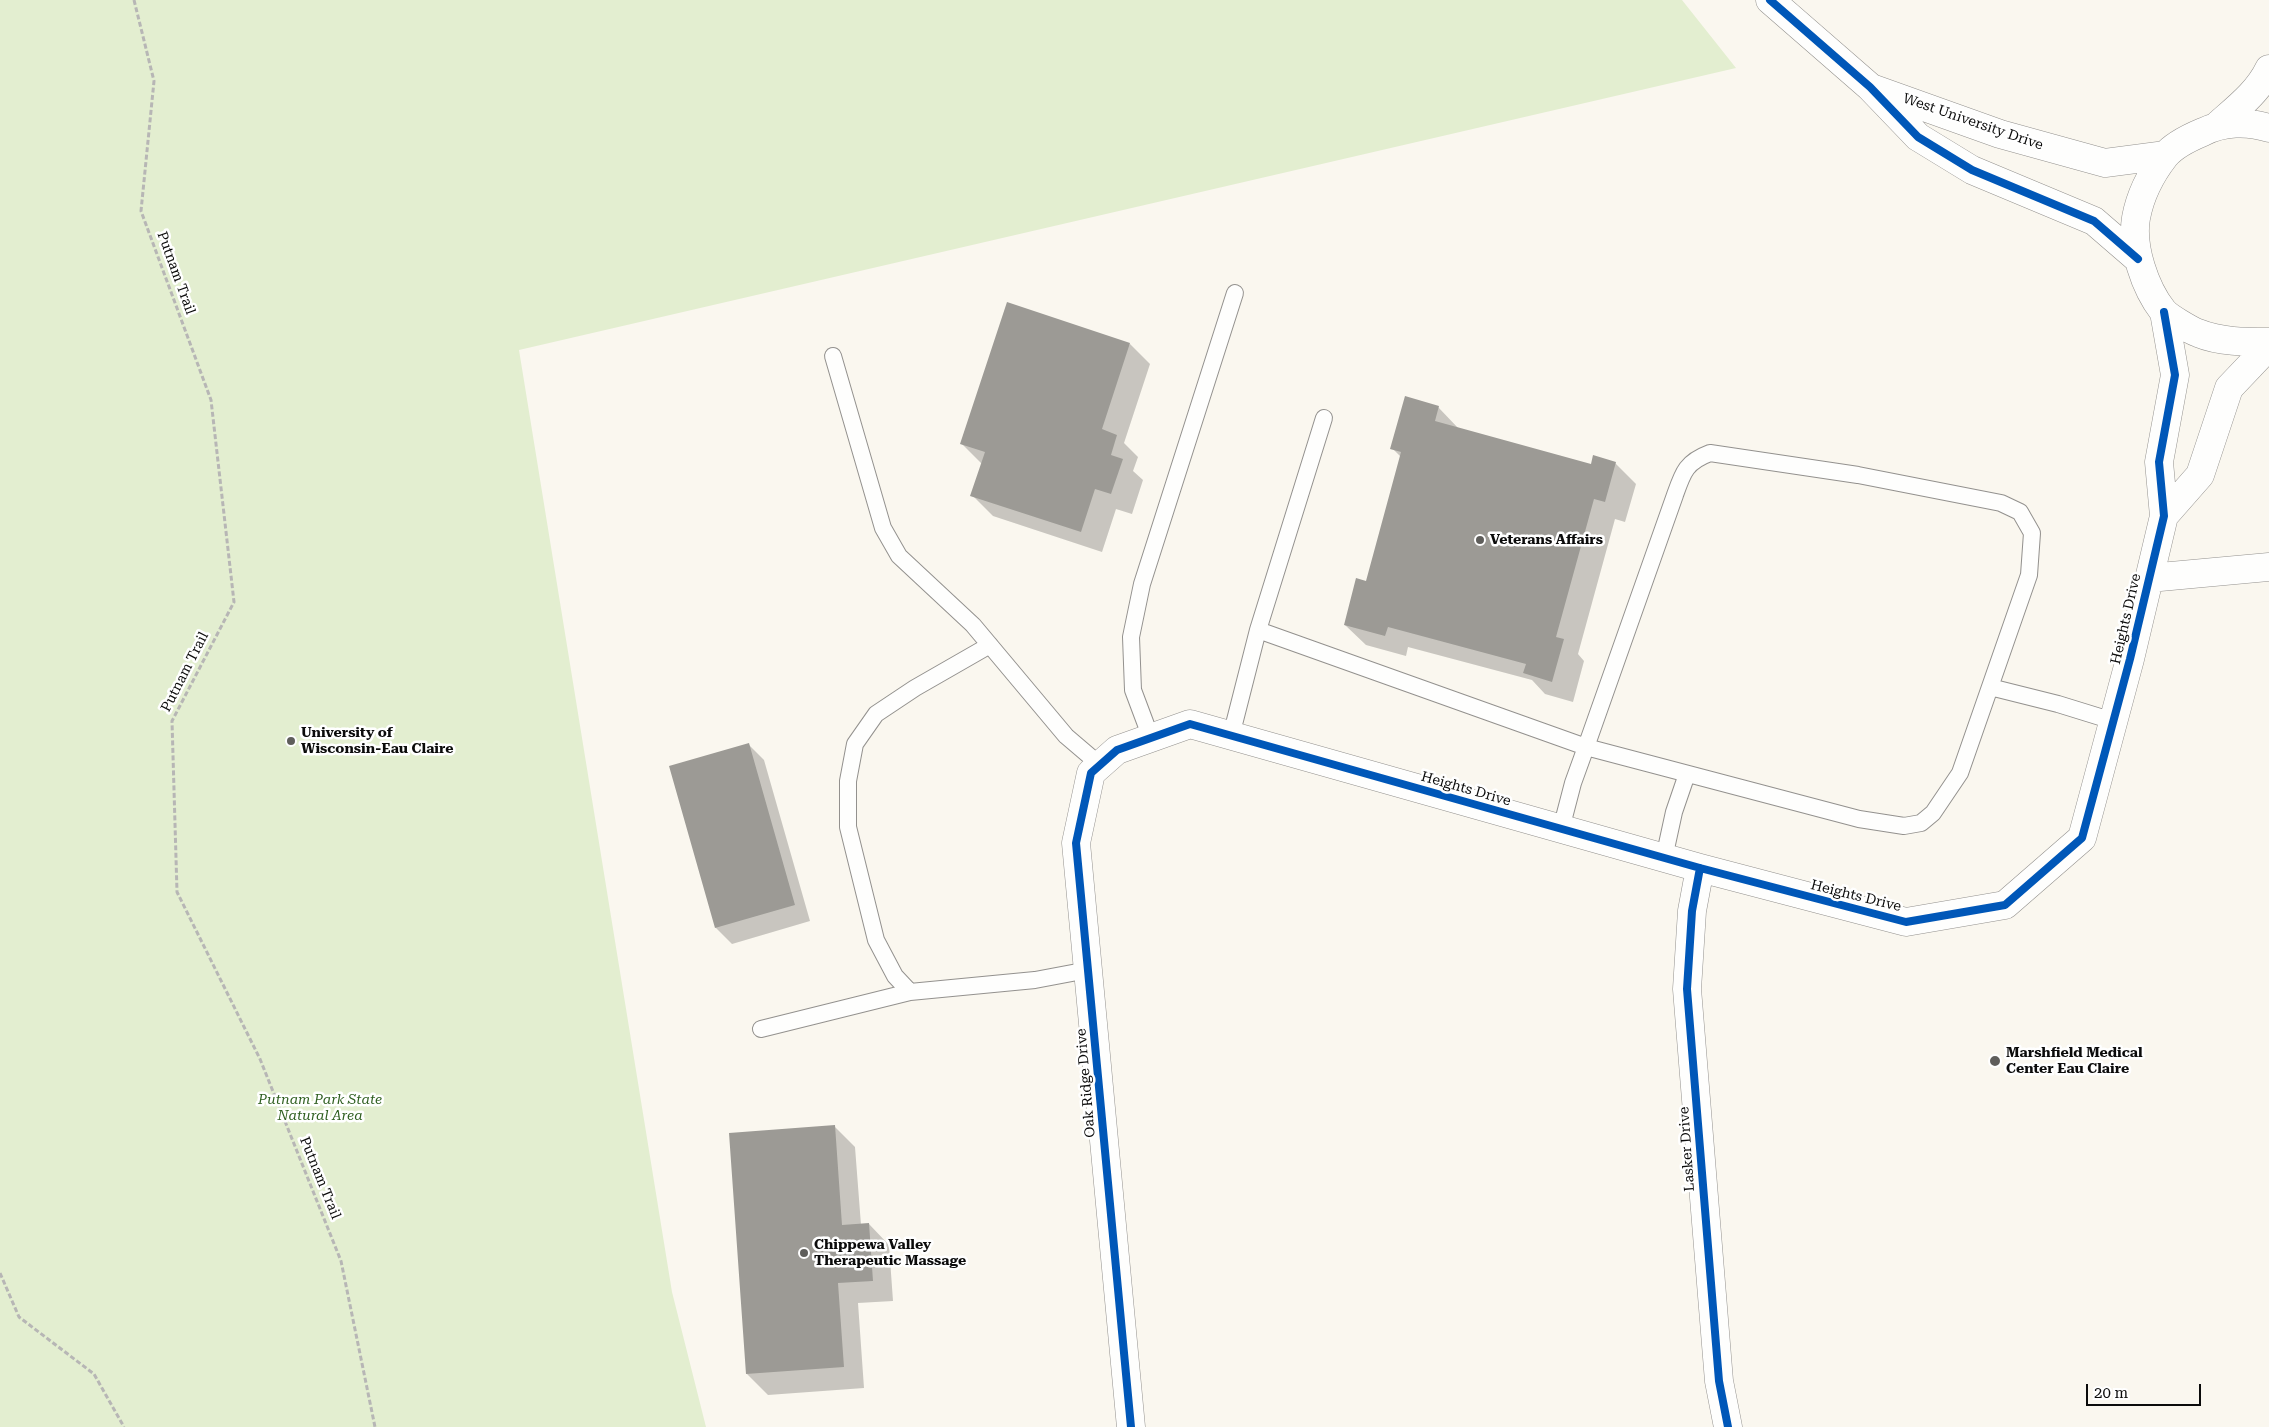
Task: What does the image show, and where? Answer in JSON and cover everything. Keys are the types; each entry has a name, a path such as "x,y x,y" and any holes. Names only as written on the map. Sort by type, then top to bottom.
{"street":[{"name":"West University Drive","path":"1770,0 1870,87 1918,137 1972,170 2094,221 2138,259"},
{"path":"2269,69 2264,80 2244,102 2219,124 2192,137 2166,155 2147,185 2136,219 2138,259 2148,287 2164,312 2198,333 2236,342 2269,344"},
{"name":"West University Drive","path":"1870,87 2000,134 2105,163 2166,155"},
{"path":"2219,124 2258,124 2269,128"},
{"name":"Heights Drive","path":"1109,758 1151,738 1190,724 1700,868 1906,922 2005,905 2082,838 2164,516 2159,462 2176,375 2164,312"},
{"name":"Heights Drive","path":"2164,516 2200,475 2229,388 2269,344"},
{"path":"2149,578 2269,567"},
{"name":"Oak Ridge Drive","path":"1109,758 1091,773 1076,843 1132,1427"},
{"name":"Lasker Drive","path":"1700,868 1692,911 1687,989 1718,1371 1728,1427"}],"lane":[{"path":"1151,738 1133,690 1131,637 1142,584 1235,293"},
{"path":"833,356 883,528 900,556 973,625 1066,736 1109,758"},
{"path":"1231,736 1258,630 1324,418"},
{"path":"1258,630 1586,747 1859,819 1904,826 1921,823 1932,813 1960,773 2029,575 2032,533 2020,512 2001,503 1858,474 1710,453 1696,458 1685,469 1586,747 1573,783 1561,829"},
{"path":"910,992 895,976 876,940 848,827 848,781 855,744 876,714 915,688 990,645"},
{"path":"1990,687 2113,720"},
{"path":"1664,858 1674,812 1687,774"},
{"path":"761,1030 910,992 1035,980 1088,970"}],"path":[{"path":"0,1273 19,1317 94,1374 124,1427"}],"green space":[{"name":"Putnam Park State Natural Area","path":"0,0 1682,0 1736,68 519,350 672,1292 706,1427 0,1427"}],"building":[{"path":"1007,302 1130,343 1102,429 1117,435 1111,455 1123,459 1111,494 1095,489 1081,532 970,496 985,452 960,444"},
{"name":"Veterans Affairs","path":"1405,396 1439,406 1435,421 1591,464 1593,455 1616,462 1605,502 1594,499 1556,637 1564,639 1552,682 1523,673 1526,664 1388,627 1385,636 1344,625 1356,578 1366,581 1401,452 1390,449"},
{"path":"749,743 795,905 715,928 669,766"},
{"name":"Chippewa Valley Therapeutic Massage","path":"835,1125 842,1225 869,1223 873,1281 838,1283 844,1367 746,1374 729,1133"}],"cycle path":[{"path":"1770,0 1870,87 1918,137 1972,170 2094,221 2138,259"},
{"path":"1131,1427 1076,843 1091,773 1117,750 1190,724 1700,868 1906,922 2005,905 2082,838 2130,659 2164,516 2159,462 2175,375 2164,312"},
{"path":"1700,868 1692,911 1687,989 1719,1381 1728,1427"}],"place":[{"name":"Veterans Affairs","path":"1480,540"},
{"name":"University of Wisconsin-Eau Claire","path":"291,741"},
{"name":"Marshfield Medical Center Eau Claire","path":"1995,1061"},
{"name":"Chippewa Valley Therapeutic Massage","path":"804,1253"}]}
